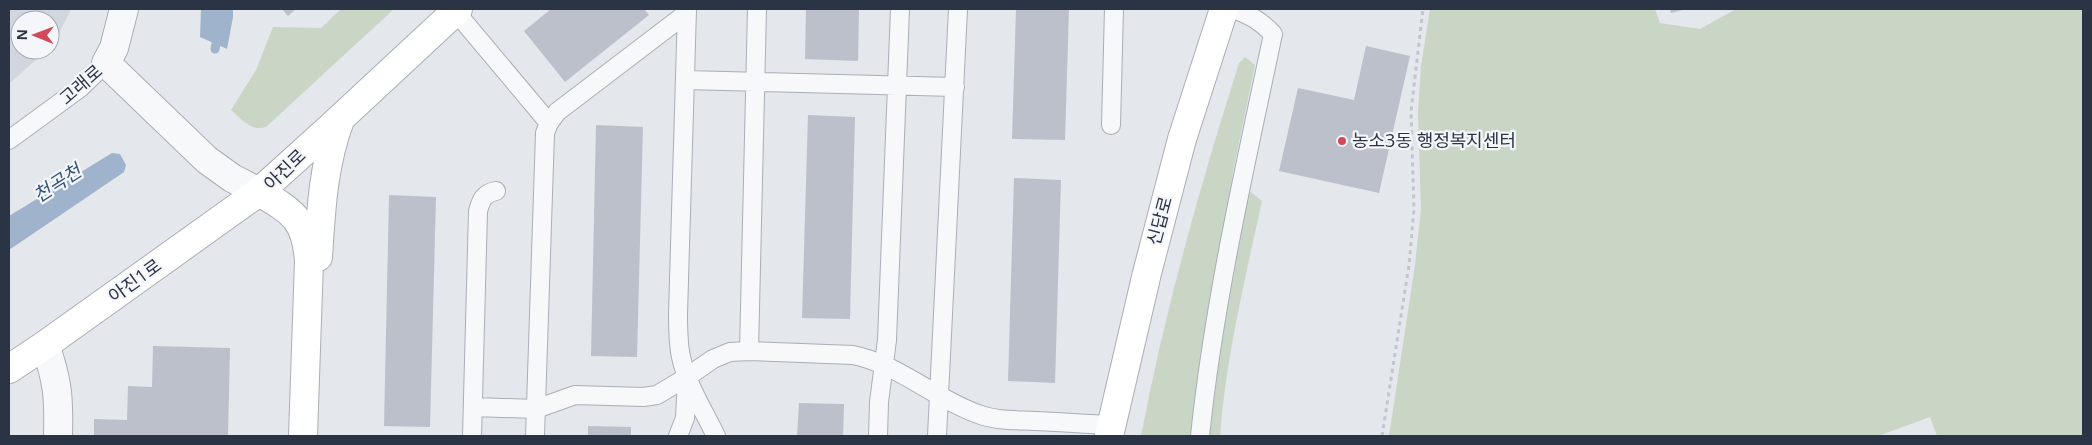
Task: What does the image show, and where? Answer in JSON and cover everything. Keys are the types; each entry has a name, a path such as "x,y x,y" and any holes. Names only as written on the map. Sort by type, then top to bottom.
{"street":[{"name":"고래로","path":"106,64 114,48 124,9"},
{"name":"신답로","path":"1110,430 1147,273 1180,149 1224,9"},
{"name":"아진로","path":"303,436 308,242 303,227 296,217 259,192 456,10"},
{"path":"106,64 207,160 232,178 259,192"},
{"path":"306,340 315,296 324,177 331,145 341,118"},
{"name":"아진1로","path":"9,369 45,346 259,192"},
{"path":"45,346 55,373 59,402 58,436"}],"lane":[{"path":"749,351 758,9"},
{"path":"878,436 879,402 887,340 900,9"},
{"path":"937,436 958,9"},
{"path":"1111,125 1114,9"},
{"path":"1200,436 1204,396 1220,296 1241,183 1273,34 1262,22 1249,14 1234,9"},
{"path":"456,10 549,122"},
{"path":"535,436 545,133 549,122 557,112 687,11"},
{"path":"687,11 678,314 681,357 687,377 716,436"},
{"name":"고래로","path":"9,140 80,88 106,64"},
{"path":"685,80 955,87"},
{"path":"472,436 478,211 485,196 489,192 496,191"},
{"path":"473,407 536,409 575,395 642,397 657,395 714,359 730,352 749,351 854,355 884,365 940,397 980,415 1004,420 1110,430"},
{"path":"678,436 685,418 687,377"}],"path":[{"path":"1382,436 1409,265 1414,209 1411,111 1422,9"}],"shaded area":[{"path":"9,9 71,9 60,32 60,10 10,10 10,60 36,60 9,84"}],"green space":[{"path":"341,9 394,9 266,127 256,128 251,126 231,110 256,70 273,27 321,28"},
{"path":"1430,9 1655,9 1660,23 1700,29 1736,9 2083,9 2083,436 1937,436 1930,417 1878,436 1389,436 1415,265 1421,209 1418,112 1421,66"},
{"path":"1245,57 1255,65 1232,177 1262,201 1231,347 1220,436 1141,436 1184,248 1239,63"}],"water":[{"path":"201,9 233,9 227,49 200,37"},
{"name":"천곡천","path":"112,153 120,154 126,165 124,172 9,250 9,216"}],"building":[{"path":"282,9 296,9 288,16"},
{"path":"551,9 644,9 649,15 565,82 524,31"},
{"path":"806,9 859,9 858,61 805,59"},
{"path":"1016,9 1069,9 1065,140 1012,139"},
{"path":"1670,9 1686,9 1671,13"},
{"path":"1366,46 1410,56 1379,193 1279,171 1298,88 1354,100"},
{"path":"808,115 855,117 850,319 802,318"},
{"path":"596,125 643,127 637,357 591,356"},
{"path":"1014,178 1061,180 1055,383 1008,381"},
{"path":"389,195 436,197 430,427 384,426"},
{"path":"153,346 230,348 228,436 94,436 94,419 127,420 128,386 152,387"},
{"path":"799,403 844,404 843,436 797,436"},
{"path":"588,426 631,427 631,436 588,436"}],"waterway":[{"name":"천곡천","path":"215,49 218,34"}],"place":[{"name":"농소3동 행정복지센터","path":"1342,141"}]}
